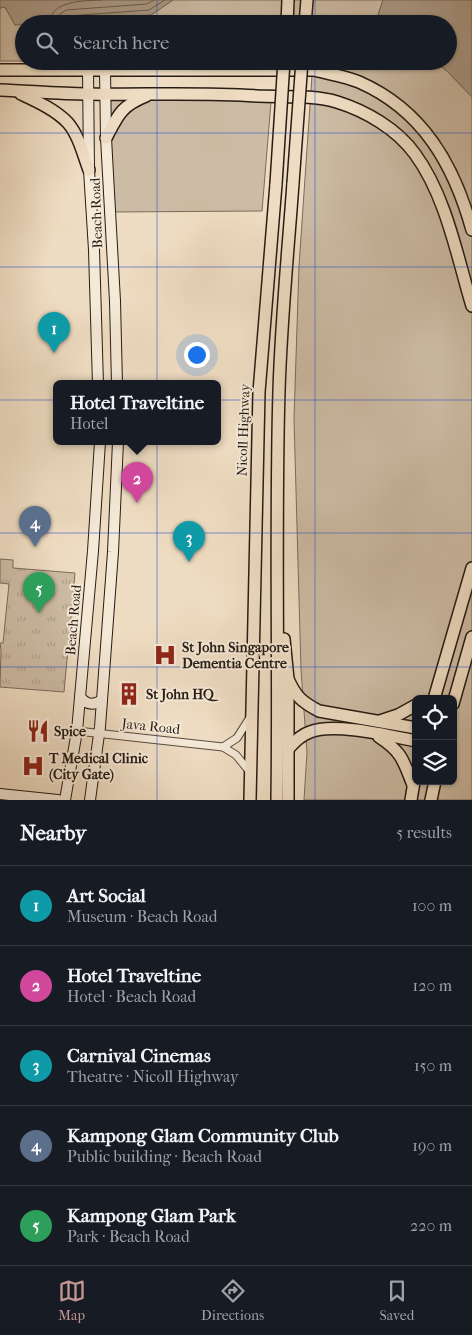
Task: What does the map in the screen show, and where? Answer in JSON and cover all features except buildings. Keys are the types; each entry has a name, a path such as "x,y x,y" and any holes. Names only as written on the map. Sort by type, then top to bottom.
{"main road":[{"path":"287,15 288,0"},
{"path":"306,15 307,0"},
{"path":"0,70 314,70 358,81 384,95 413,117 434,142 448,166 468,214 472,230"},
{"name":"Beach Road","path":"88,70 89,170 95,258 98,380"},
{"name":"Beach Road","path":"105,70 104,94 115,301 117,380"},
{"name":"Nicoll Highway","path":"250,800 258,392 276,184 283,70"},
{"path":"277,800 276,555 279,389 301,70"},
{"path":"0,90 88,94 228,94 318,99 337,102 370,115 398,135 414,152 430,176 442,205 472,306"},
{"path":"15,91 53,111 68,123 77,138 89,170"},
{"path":"106,138 125,107 133,101 152,93"},
{"path":"89,157 98,152 108,154"},
{"name":"Beach Road","path":"65,800 77,731 93,551 100,445"},
{"path":"90,800 102,700 113,552 118,445"},
{"path":"276,555 288,679 288,800"},
{"path":"435,695 472,568"},
{"path":"456,695 472,637"},
{"path":"288,679 295,694 305,704 319,711 412,727"},
{"path":"429,695 438,686"},
{"path":"80,697 92,705 102,700"},
{"path":"378,722 398,715 412,707"},
{"path":"289,748 301,736 322,728 412,740"},
{"path":"374,734 393,746 400,753 412,782"},
{"path":"411,800 413,785"},
{"path":"431,800 434,785"},
{"path":"0,794 58,800"}],"street":[{"path":"250,772 236,755 223,747 237,738 248,723 251,713"},
{"name":"Java Road","path":"77,731 223,747"}],"green space":[{"path":"173,0 383,0 378,15 151,15"},
{"path":"5,7 15,25 15,61 0,61 0,8"},
{"path":"312,70 446,70 472,97 472,800 304,800 307,752 301,670 294,419 299,266"},
{"path":"104,94 271,102 262,211 111,212"},
{"path":"0,559 13,560 13,568 75,573 64,692 0,687 0,643 3,643 9,584 0,583"}],"water":[{"path":"0,0 173,0 151,15 15,15 15,25 5,7 0,8"},
{"path":"383,0 472,0 472,97 446,70 457,70 457,15 378,15"}],"place":[{"name":"Art Social","path":"54,353"},
{"name":"Hotel Traveltine","path":"137,503"},
{"name":"Kampong Glam Community Club","path":"35,547"},
{"name":"Carnival Cinemas","path":"189,562"},
{"name":"Kampong Glam Park","path":"39,613"},
{"name":"St John Singapore Dementia Centre","path":"165,655"},
{"name":"St John HQ","path":"129,694"},
{"name":"Spice","path":"38,731"},
{"name":"T Medical Clinic (City Gate)","path":"33,766"}]}
